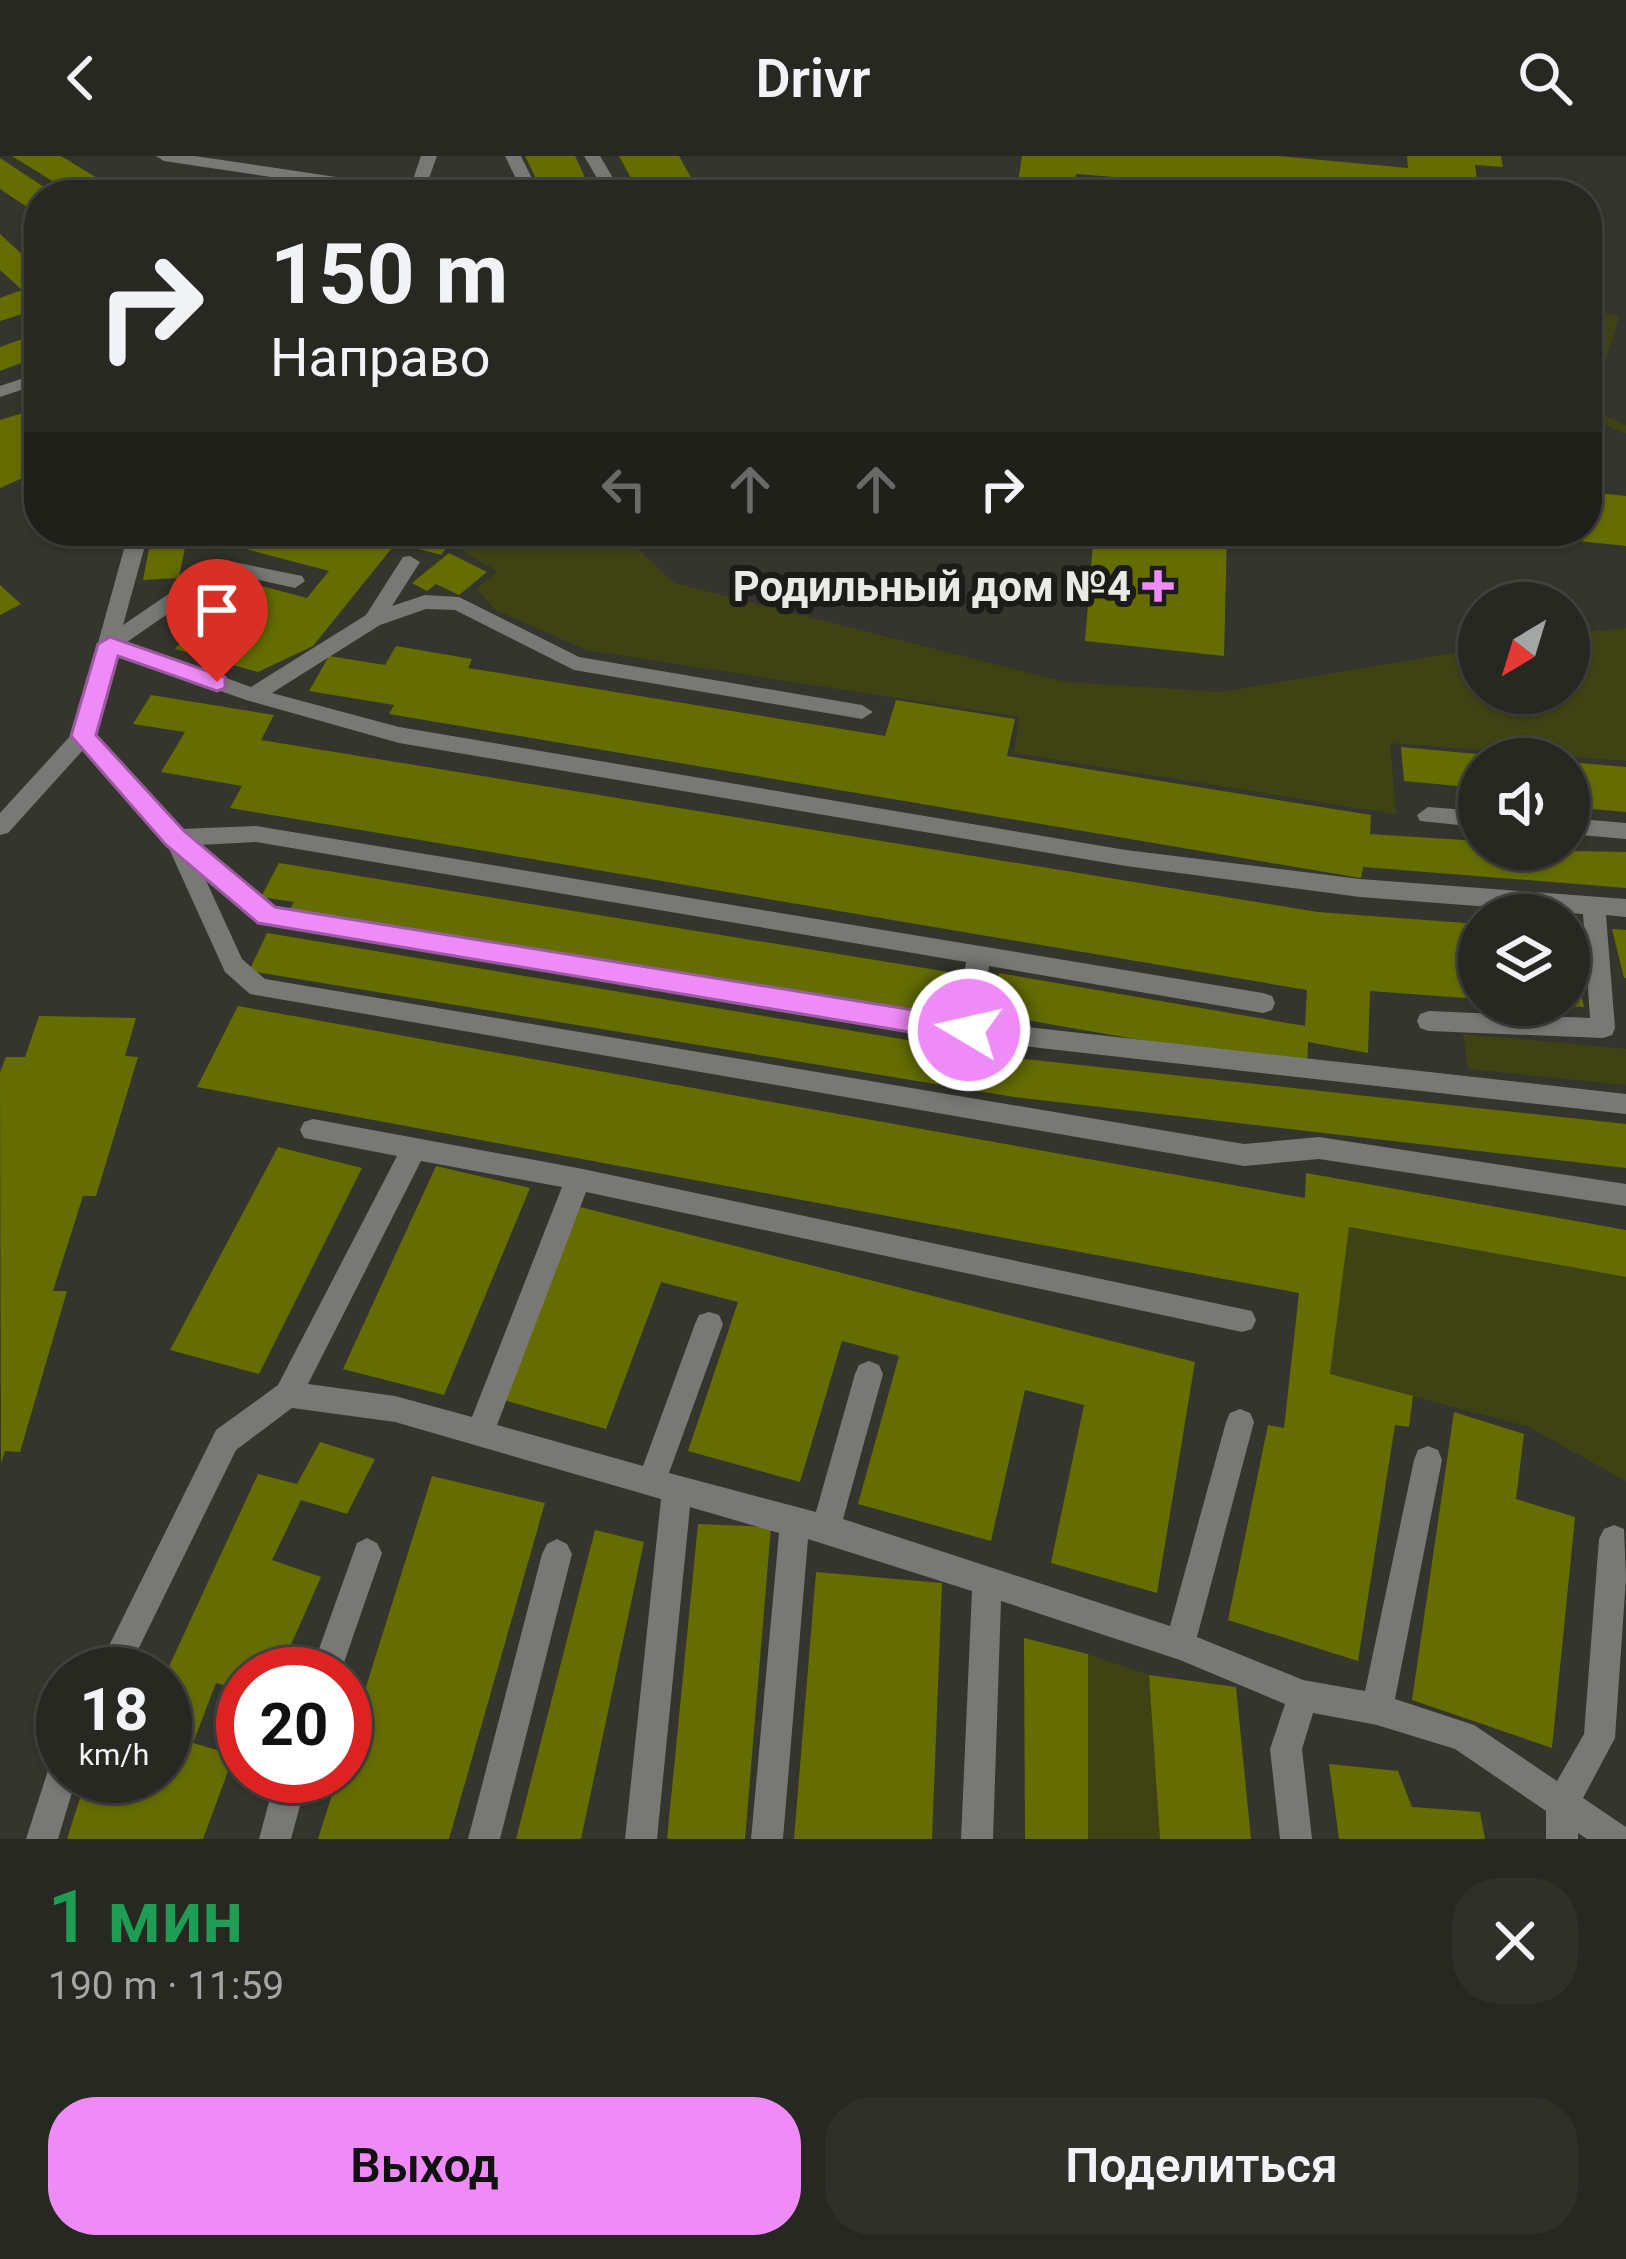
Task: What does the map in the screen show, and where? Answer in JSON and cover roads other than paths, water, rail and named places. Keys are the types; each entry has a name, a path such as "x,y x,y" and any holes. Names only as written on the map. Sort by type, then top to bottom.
{"street":[{"path":"164,156 323,180"},
{"path":"0,827 83,736 135,546"},
{"path":"373,620 410,562"},
{"path":"110,644 224,566 296,581"},
{"path":"253,695 373,620 425,602 459,604 574,663 862,712"},
{"path":"110,644 253,695 399,734 1126,858 1360,888 1626,908"},
{"path":"83,736 175,838 268,916 969,1030 1626,1104"},
{"path":"1428,815 1458,817"},
{"path":"1590,828 1626,831"},
{"path":"175,838 256,834 1263,1003"},
{"path":"175,838 233,965 258,986 1244,1155 1319,1148 1626,1195"},
{"path":"1430,1021 1603,1028 1594,907"},
{"path":"969,1030 979,956"},
{"path":"313,1130 412,1152 578,1179 1242,1320"},
{"path":"123,1647 226,1440 288,1394 412,1152"},
{"path":"480,1432 578,1179"},
{"path":"641,1839 664,1486 710,1324"},
{"path":"767,1839 810,1525 869,1374"},
{"path":"288,1394 395,1408 810,1525 1180,1645 1303,1696 1377,1709 1463,1736 1615,1839"},
{"path":"1180,1645 1240,1422"},
{"path":"1377,1709 1428,1460"},
{"path":"1562,1839 1562,1803 1599,1738 1614,1539"},
{"path":"334,1647 367,1553"},
{"path":"484,1839 557,1554"},
{"path":"977,1839 987,1582"},
{"path":"1296,1839 1286,1749 1303,1696"},
{"path":"42,1839 53,1803"},
{"path":"275,1839 285,1803"}],"place":[{"name":"Родильный дом №4","path":"1158,586"}]}
